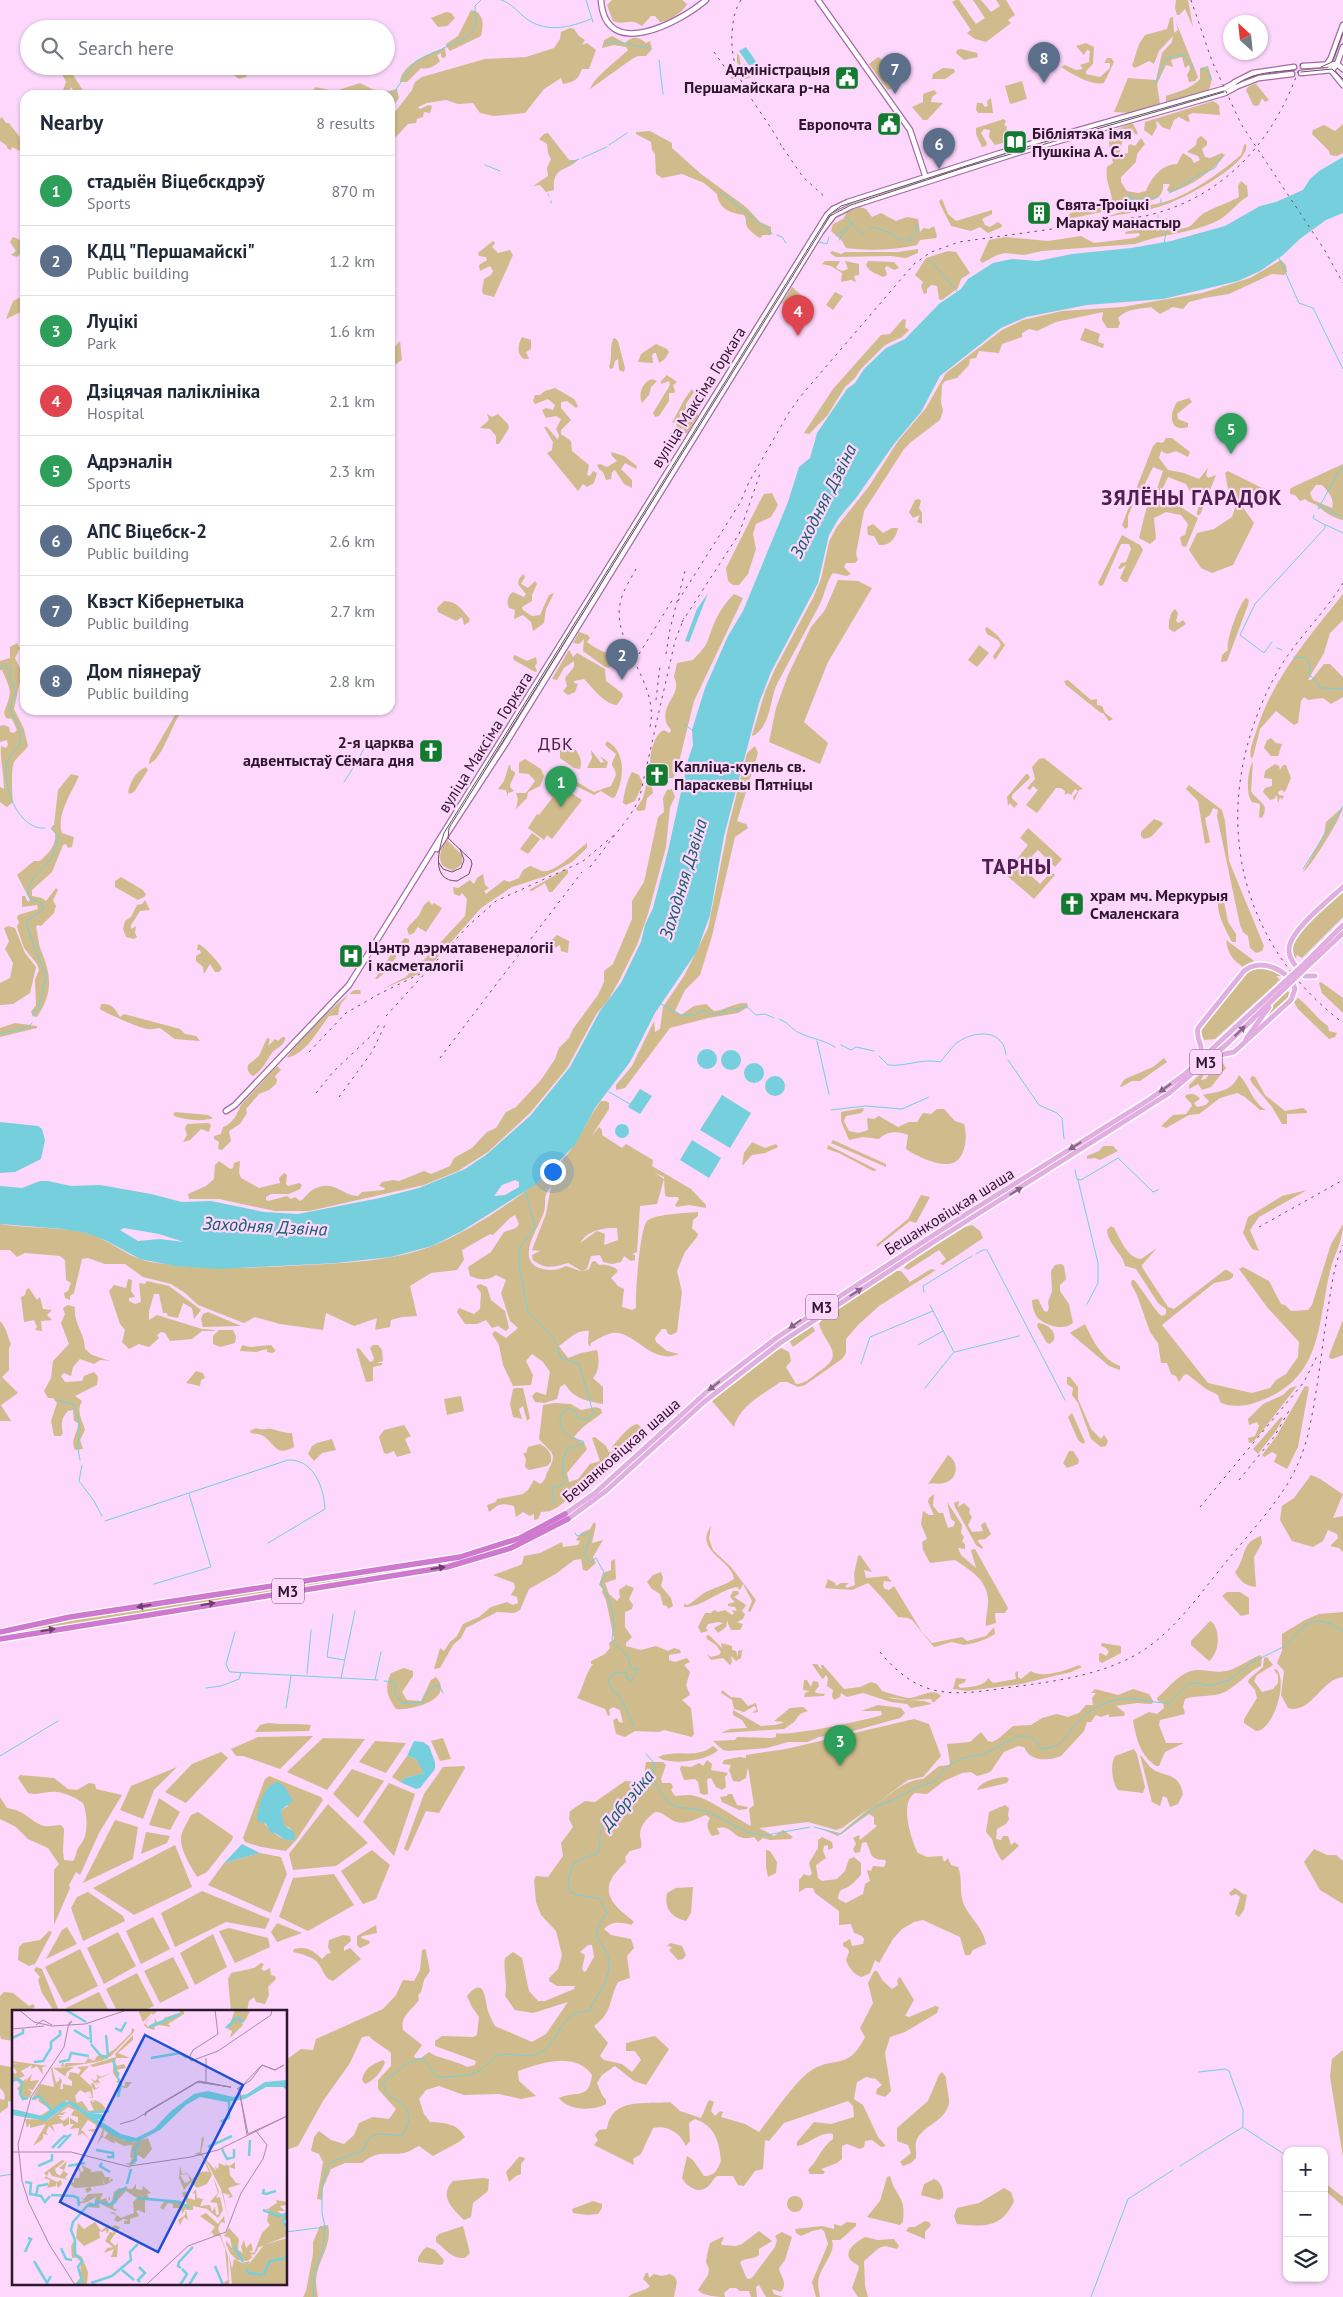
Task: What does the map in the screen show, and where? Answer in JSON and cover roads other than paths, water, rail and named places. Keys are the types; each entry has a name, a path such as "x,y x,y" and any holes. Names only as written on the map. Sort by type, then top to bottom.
{"highway":[{"name":"М3","path":"0,1632 70,1617 460,1557 520,1538 566,1517"},
{"name":"М3","path":"0,1639 447,1567 510,1548 566,1517"}],"main road":[{"path":"601,0 604,16 609,25 622,32 654,30 675,22 706,0"},
{"path":"818,0 910,130 927,179"},
{"path":"1327,64 1343,25"},
{"path":"1301,73 1332,70 1337,64 1343,47"},
{"path":"1327,64 1343,85"},
{"path":"1303,66 1337,64 1343,69"},
{"name":"вуліца Максіма Горкага","path":"226,1111 235,1105 349,985 506,742 819,230 842,210 927,179 1225,91 1253,73 1294,67"},
{"name":"вуліца Максіма Горкага","path":"1236,84 1259,78 1292,74"},
{"path":"1315,976 1305,976 1294,963 1289,952 1289,944 1301,927 1343,886"},
{"name":"Бешанковіцкая шаша","path":"1306,965 1343,925"},
{"name":"Бешанковіцкая шаша","path":"566,1517 712,1388 779,1336 938,1232 1133,1111 1179,1078 1343,933"},
{"path":"1199,1061 1202,1052 1197,1032 1198,1028 1244,971 1252,966 1262,964 1270,966 1290,978 1295,989 1290,1000 1252,1033 1234,1052 1216,1054"},
{"name":"Бешанковіцкая шаша","path":"566,1517 606,1491 704,1402 787,1338 1175,1089 1216,1054 1276,997 1283,986"},
{"path":"1252,1033 1276,997"},
{"path":"1200,1041 1208,1045 1225,1036"}],"water":[{"path":"746,47 757,63 751,68 739,51"},
{"name":"Заходняя Дзвіна","path":"1343,157 1343,213 1326,220 1260,271 1238,281 1163,299 1087,305 1026,317 1001,328 940,376 921,412 894,444 856,498 839,518 829,535 818,583 771,672 759,703 724,836 710,915 697,951 655,1013 630,1062 595,1108 575,1145 535,1185 462,1231 432,1246 391,1257 336,1263 218,1269 175,1266 140,1259 105,1240 86,1233 63,1229 0,1224 0,1186 22,1188 40,1181 71,1186 100,1185 151,1194 182,1202 211,1201 264,1212 298,1214 380,1198 419,1188 465,1169 486,1155 530,1116 570,1067 600,1011 621,983 641,942 645,925 653,908 668,851 693,745 692,730 705,688 728,636 743,611 788,502 799,467 810,458 817,433 847,389 855,383 864,369 886,348 905,339 939,304 961,289 968,279 993,263 1012,259 1038,261 1072,254 1131,248 1171,241 1225,226 1260,206 1276,202 1303,190 1310,179 1319,171","holes":["515,1180 519,1182 519,1187 505,1195 494,1196 502,1185","124,1228 159,1234 184,1242 160,1239 138,1241 120,1230"]},
{"path":"708,593 689,642 685,641 697,609"},
{"path":"707,1049 714,1052 717,1059 714,1066 707,1069 700,1066 697,1059 700,1052"},
{"path":"731,1050 738,1053 741,1060 738,1067 731,1070 724,1067 721,1060 724,1053"},
{"path":"754,1063 761,1066 764,1073 761,1080 754,1083 747,1080 744,1073 747,1066"},
{"path":"775,1076 782,1079 785,1086 782,1093 775,1096 768,1093 765,1086 768,1079"},
{"path":"640,1089 652,1096 640,1114 628,1107"},
{"path":"722,1095 751,1113 730,1148 700,1130"},
{"path":"0,1122 38,1126 42,1129 45,1140 41,1159 15,1172 0,1173"},
{"path":"619,1124 625,1124 629,1131 625,1138 619,1138 615,1134 615,1128"},
{"path":"692,1140 721,1158 709,1178 680,1160"},
{"path":"414,1741 423,1742 429,1746 435,1762 435,1769 420,1788 416,1789 400,1782 405,1778 424,1773 416,1759 407,1756"},
{"path":"278,1782 285,1787 293,1801 281,1810 284,1825 294,1832 295,1840 287,1840 271,1833 266,1824 258,1821 257,1818 261,1801 266,1791"},
{"path":"242,1844 260,1853 224,1863"}],"waterway":[{"path":"395,91 416,61 465,38 470,33 476,23 475,6 481,0"},
{"path":"501,0 511,5 531,22 548,27 565,27 591,19"},
{"path":"586,0 593,22"},
{"path":"605,43 621,43 649,48"},
{"path":"1155,84 1167,58 1183,54 1194,69"},
{"path":"659,60 663,94"},
{"path":"1201,69 1207,70 1211,79"},
{"path":"609,145 627,133"},
{"path":"582,158 607,147"},
{"path":"1169,193 1215,168 1221,157"},
{"path":"569,163 579,159"},
{"path":"485,165 500,171"},
{"path":"720,192 773,234"},
{"path":"1130,193 1130,199 1157,197"},
{"path":"1161,199 1161,204"},
{"path":"1158,215 1158,220 1166,233 1164,243"},
{"path":"847,218 861,234 865,233"},
{"path":"839,240 852,222"},
{"path":"910,238 916,232 918,224"},
{"path":"870,229 873,227 891,233 900,240 913,240"},
{"path":"836,236 845,229"},
{"path":"777,235 782,237 786,243"},
{"path":"819,242 827,244 829,237"},
{"path":"15,255 20,251"},
{"path":"1279,258 1299,303 1313,308 1343,369"},
{"path":"930,260 957,291"},
{"path":"1343,467 1318,509 1321,507 1343,517"},
{"path":"1272,642 1264,653 1240,635 1255,604 1325,528 1325,525 1313,518 1314,515"},
{"path":"1326,525 1343,533"},
{"path":"1277,648 1282,650"},
{"path":"1294,657 1306,658 1310,664 1310,675 1321,688 1343,689"},
{"path":"0,669 5,665 11,670 9,677 16,691 10,709 21,736 18,746 8,760 6,770 9,792 19,814 35,827 45,828"},
{"path":"684,724 692,730"},
{"path":"360,756 369,739"},
{"path":"344,782 357,762"},
{"path":"663,775 684,781"},
{"path":"1303,869 1343,806"},
{"path":"33,1016 34,1012 38,1010 46,976 27,927 28,920 43,910 42,903 30,899 27,892 34,877 51,859 59,837 51,828"},
{"path":"661,1004 681,1015 694,1015 705,1010 715,1014 731,1008 747,1007 756,1015 765,1014 774,1018"},
{"path":"779,1019 798,1032 835,1047"},
{"path":"0,1034 28,1027 32,1023"},
{"path":"879,1056 888,1065 926,1061 940,1062 958,1042 972,1035 980,1034 988,1034 1000,1040 1006,1055"},
{"path":"817,1041 829,1094"},
{"path":"841,1045 851,1050 856,1047 874,1051"},
{"path":"1008,1060 1039,1105 1057,1113 1062,1118 1064,1139"},
{"path":"609,1092 630,1104"},
{"path":"831,1110 866,1106 902,1109 929,1097"},
{"path":"1075,1170 1077,1179 1081,1180 1118,1158 1153,1192 1158,1190"},
{"path":"1078,1180 1098,1263 1098,1283 1087,1304"},
{"name":"Дабрэйка","path":"525,1190 535,1227 519,1249 519,1266 528,1312 554,1339 561,1358 579,1364 593,1412 590,1418 583,1420 577,1417 576,1412 570,1408 563,1411 560,1422 561,1427 567,1435 584,1443 567,1449 563,1461 563,1476 567,1480 561,1486 553,1487 553,1503"},
{"path":"976,1254 987,1250 1065,1400"},
{"path":"924,1292 923,1286 972,1256"},
{"path":"925,1388 954,1352 930,1305"},
{"path":"861,1364 870,1337 933,1311"},
{"path":"918,1345 943,1331"},
{"path":"955,1352 1019,1336"},
{"path":"57,1400 74,1405 79,1421 78,1449 80,1460"},
{"path":"105,1521 288,1460 305,1464 316,1476 320,1484 325,1509 268,1543"},
{"path":"82,1465 79,1481 94,1501 102,1516"},
{"path":"154,1584 211,1567 189,1494"},
{"name":"Дабрэйка","path":"575,1533 577,1536 587,1533 590,1536 585,1553 586,1559 591,1562 596,1558 606,1576 601,1581 601,1585 609,1599 612,1611 614,1622 613,1642 625,1653 630,1668 632,1670 637,1668 637,1672 631,1681 626,1678 628,1675 625,1672 612,1674 608,1681 613,1692 619,1695 634,1726"},
{"path":"341,1678 355,1611"},
{"path":"333,1614 327,1657 344,1660"},
{"path":"814,1827 841,1834 875,1807 935,1781 945,1768 960,1759 984,1754 1018,1736 1027,1736 1034,1739 1042,1749 1059,1744 1088,1713 1112,1701 1136,1699 1169,1703 1188,1684 1198,1683 1210,1686 1230,1680 1249,1664 1285,1646 1304,1626 1312,1622 1319,1621 1331,1624 1343,1631"},
{"path":"307,1674 311,1630"},
{"path":"235,1632 226,1664 231,1672 378,1680"},
{"path":"375,1680 381,1652"},
{"path":"206,1688 221,1686 239,1679 241,1673"},
{"path":"286,1708 291,1676"},
{"path":"384,1681 394,1682 396,1686 395,1694 402,1703 423,1702 430,1689 439,1685 443,1693"},
{"path":"0,1756 58,1721"},
{"name":"Дабрэйка","path":"313,2297 314,2274 323,2248 325,2227 322,2213 322,2189 326,2170 331,2162 364,2150 369,2138 373,2136 378,2134 402,2136 408,2124 409,2116 407,2109 390,2096 383,2083 406,2064 423,2058 437,2077 446,2077 475,2073 500,2055 529,2056 538,2054 549,2046 569,2018 576,2013 589,2011 607,1978 608,1956 597,1935 600,1922 607,1913 600,1899 570,1892 568,1881 573,1864 597,1854 602,1826 604,1822 617,1814 623,1798 631,1790 642,1787 653,1775 655,1764 646,1754"},
{"path":"649,1781 658,1787 668,1803 678,1807 706,1811 749,1833 767,1835 810,1827"},
{"path":"1180,2166 1243,2127 1243,2110 1229,2071 1225,2069 1199,2072"},
{"path":"1244,2128 1283,2153"},
{"path":"1091,2297 1128,2199 1173,2170"},
{"path":"0,2176 12,2174"},
{"path":"288,2232 325,2227"}],"tram line":[{"path":"1321,67 1332,62 1343,32"},
{"path":"1301,72 1332,69 1343,79"},
{"path":"1237,84 1257,75 1295,70"},
{"path":"1224,91 1016,150 841,206 829,215 444,833 438,863 443,876 448,880 457,881 469,874 472,864 471,860 448,838 449,828 830,216 851,205 966,167 1224,92"},
{"path":"439,863 443,869 452,872 461,868 464,860 460,849"}],"railway":[{"path":"741,0 735,12 732,33 732,51 736,66 748,93 782,147"},
{"path":"1191,0 1212,61 1241,124 1324,249 1343,283"},
{"path":"714,52 736,83"},
{"path":"678,601 740,503 749,482 788,414 800,397 914,264 931,252 959,242 1145,216 1174,207 1200,195 1223,180 1244,161 1262,140 1290,91 1301,63"},
{"path":"783,148 803,177 826,198"},
{"path":"682,622 739,534 761,471"},
{"path":"666,654 670,629 686,567"},
{"path":"636,569 622,595 619,619 623,634 648,695 651,711 650,727"},
{"path":"1343,583 1289,653 1274,678 1254,725 1242,772 1238,819 1242,864 1255,908 1276,950 1305,989 1343,1023"},
{"path":"639,654 673,599"},
{"path":"590,867 629,817 639,800 675,641 684,618"},
{"path":"656,700 660,665"},
{"path":"386,1016 469,925 496,901 582,862 614,835"},
{"path":"440,1058 582,872"},
{"path":"309,1052 346,1013 422,973"},
{"path":"316,1093 333,1072 374,1033 381,1022"},
{"path":"339,1097 372,1052 385,1025"},
{"path":"1259,1227 1343,1180"},
{"path":"880,1652 896,1669 912,1681 927,1688 961,1693 1034,1684 1090,1673 1130,1658 1159,1638 1184,1613 1268,1512 1282,1493 1297,1465 1308,1434 1333,1279 1343,1245"},
{"path":"1200,1507 1304,1382 1317,1356"},
{"path":"1239,1480 1274,1437 1290,1409"}],"place":[{"name":"Адміністрацыя Першамайскага р-на","path":"847,78"},
{"name":"Дом піянераў","path":"1044,83"},
{"name":"Квэст Кібернетыка","path":"895,94"},
{"name":"Европочта","path":"889,124"},
{"name":"Бібліятэка імя Пушкіна А. С.","path":"1015,142"},
{"name":"АПС Віцебск-2","path":"939,169"},
{"name":"Свята-Троіцкі Маркаў манастыр","path":"1039,213"},
{"name":"Дзіцячая паліклініка","path":"798,336"},
{"name":"Адрэналін","path":"1231,454"},
{"name":"КДЦ \"Першамайскі\"","path":"622,680"},
{"name":"2-я царква адвентыстаў Сёмага дня","path":"431,751"},
{"name":"Капліца-купель св. Параскевы Пятніцы","path":"657,775"},
{"name":"стадыён Віцебскдрэў","path":"561,807"},
{"name":"храм мч. Меркурыя Смаленскага","path":"1072,904"},
{"name":"Цэнтр дэрматавенералогіі і касметалогіі","path":"351,956"},
{"name":"Луцікі","path":"840,1766"}],"district":[{"name":"ЗЯЛЁНЫ ГАРАДОК","path":"1192,497"},
{"name":"ДБК","path":"556,743"},
{"name":"ТАРНЫ","path":"1017,866"}]}
